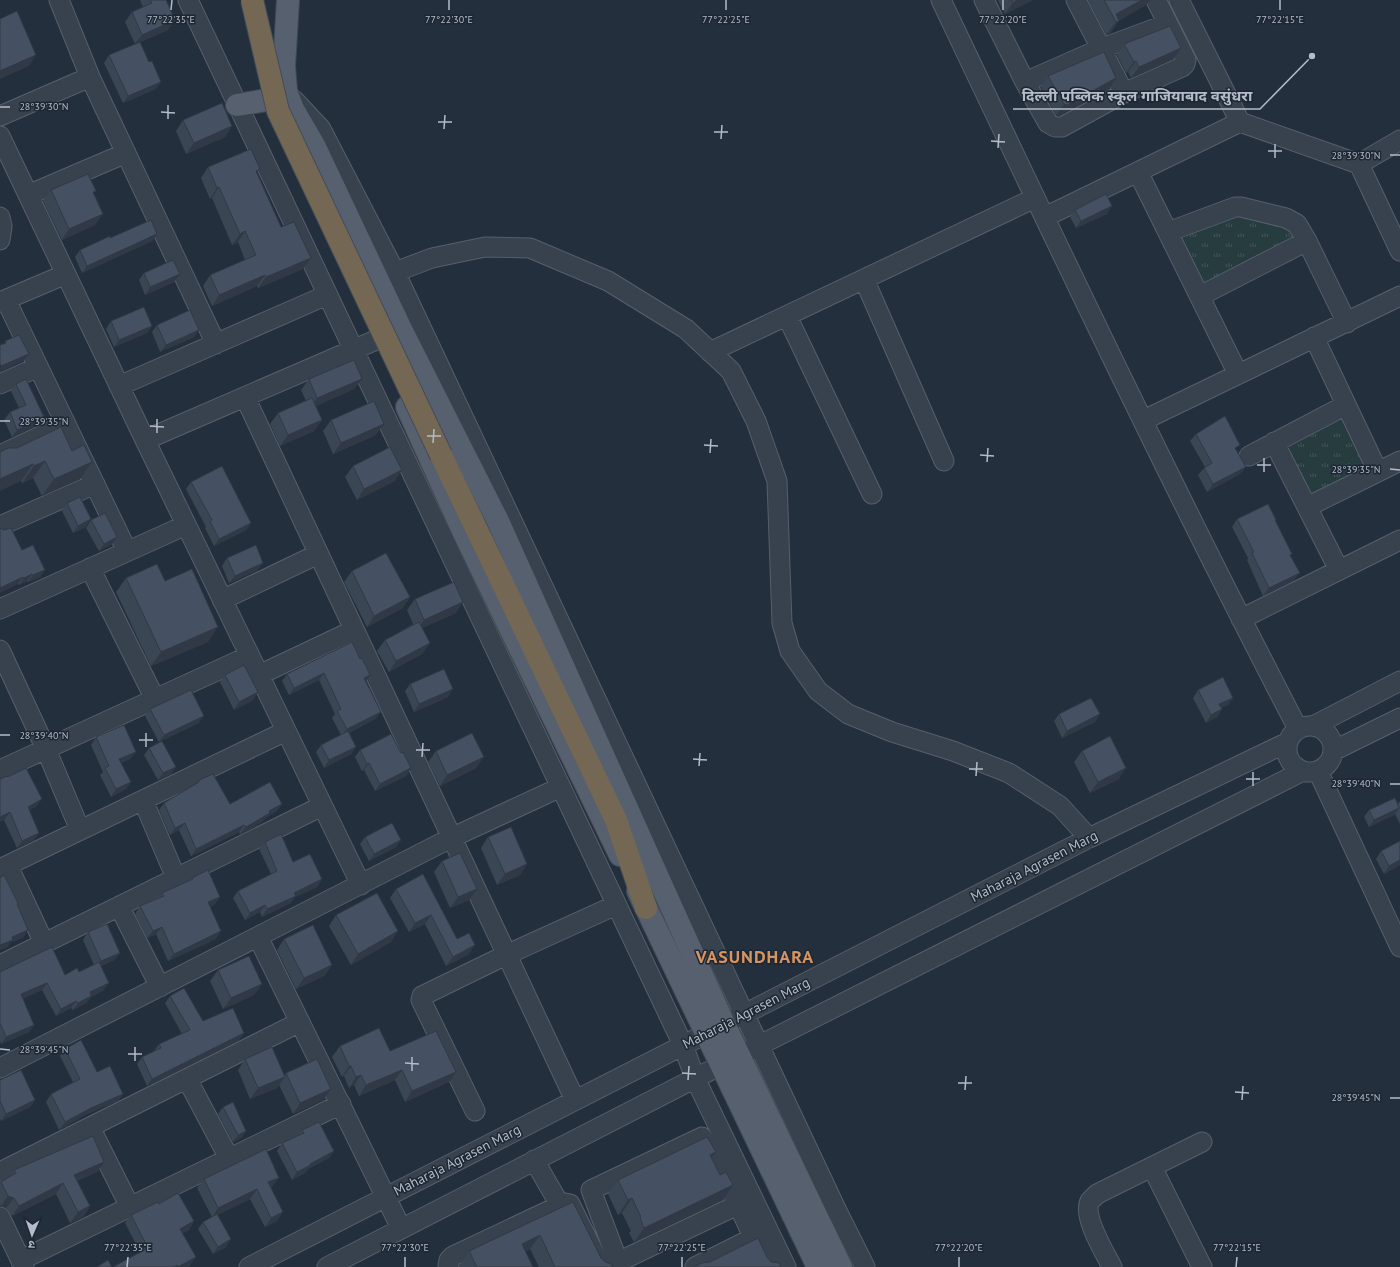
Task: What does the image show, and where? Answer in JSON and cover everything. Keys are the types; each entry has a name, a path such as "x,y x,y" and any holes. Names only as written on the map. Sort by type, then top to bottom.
{"highway":[{"path":"253,0 278,111 444,462 616,820 646,908"}],"main road":[{"path":"253,0 260,73 269,111 286,152 376,340 463,531 646,908 715,1029"},
{"path":"288,0 284,66 286,91 293,109 314,145 401,329 498,520 715,1029 730,1060 841,1267"},
{"path":"260,73 284,66"},
{"path":"237,105 267,100"},
{"path":"730,1060 818,1267"}],"street":[{"path":"59,0 90,77 216,344"},
{"path":"188,0 683,1045 745,1201 760,1234 767,1267"},
{"path":"941,0 1241,619 1300,732"},
{"path":"984,0 1025,82 1048,122 1055,127 1062,127 1124,94 1182,67 1185,64 1186,60 1156,0"},
{"path":"1076,0 1124,94"},
{"path":"1179,0 1240,122 1359,164 1400,251"},
{"path":"1025,82 1100,48 1168,24"},
{"path":"0,116 90,77"},
{"path":"286,91 321,130 395,272 865,1267"},
{"path":"1045,217 1240,122"},
{"path":"0,136 360,884"},
{"path":"1359,164 1400,140"},
{"path":"28,195 126,153"},
{"path":"1138,172 1238,374"},
{"path":"710,352 1036,198"},
{"path":"1168,232 1235,207 1241,207 1293,221 1297,224 1307,241 1347,322"},
{"path":"0,217 2,226 0,240"},
{"path":"1200,296 1307,241"},
{"path":"395,272 432,258 485,247 530,248 608,281 686,329 731,371 756,421 777,481 782,623 790,651 818,690 848,714 892,732 953,751 1009,773 1060,806 1089,838"},
{"path":"66,274 3,301 38,367 127,552"},
{"path":"864,279 944,461"},
{"path":"119,386 327,295"},
{"path":"1144,420 1400,296"},
{"path":"787,316 872,494"},
{"path":"1314,337 1378,472"},
{"path":"145,440 376,340"},
{"path":"0,384 38,367"},
{"path":"245,397 575,1100"},
{"path":"1249,456 1346,405"},
{"path":"0,455 66,424"},
{"path":"1274,442 1339,570"},
{"path":"1307,507 1400,462"},
{"path":"0,526 94,484"},
{"path":"0,609 186,525"},
{"path":"1241,619 1400,540"},
{"path":"222,600 318,554"},
{"path":"90,568 155,699"},
{"path":"259,675 354,630"},
{"path":"0,650 46,749 80,830"},
{"path":"0,770 249,656"},
{"name":"Maharaja Agrasen Marg","path":"249,1267 1400,681"},
{"path":"1333,752 1398,723"},
{"path":"327,1267 730,1060 1310,771 1324,767 1329,762 1333,752 1331,740 1327,733 1320,728 1300,732 1287,750 1288,757 1291,763 1297,768 1310,771 1400,947"},
{"path":"44,943 4,867 286,730"},
{"path":"0,1068 451,838 561,787"},
{"path":"143,800 176,878"},
{"path":"0,965 322,806"},
{"path":"475,1111 421,998 422,996 506,954 616,905"},
{"path":"119,906 160,987"},
{"path":"258,937 401,1228"},
{"path":"0,1172 300,1022"},
{"path":"187,1079 229,1158"},
{"path":"0,1217 22,1264 130,1207 341,1104"},
{"path":"90,1127 130,1207"},
{"path":"613,1265 591,1190 702,1137 745,1201"},
{"path":"1112,1267 1093,1228 1088,1212 1090,1202 1096,1194 1202,1142"},
{"path":"534,1160 560,1205"},
{"path":"1152,1167 1202,1267"},
{"path":"613,1265 745,1201"},
{"path":"449,1267 449,1260 453,1256 565,1203 570,1204 613,1265"},
{"path":"695,1267 760,1234"},
{"path":"760,1234 786,1267"}],"green space":[{"path":"1236,211 1289,230 1294,241 1204,286 1180,240"},
{"path":"1344,417 1369,468 1308,497 1283,447"}],"building":[{"path":"150,0 166,0 175,20 142,35 132,12 152,3"},
{"path":"1011,0 1018,0 1013,3"},
{"path":"1104,0 1142,0 1116,14 1119,21 1116,22"},
{"path":"17,11 36,55 0,71 0,19"},
{"path":"1170,26 1181,48 1139,67 1136,61 1134,62 1124,44"},
{"path":"140,42 149,62 152,61 161,82 128,96 109,55"},
{"path":"1104,52 1116,78 1067,105 1064,104 1048,76"},
{"path":"222,103 232,126 194,143 183,120"},
{"path":"251,149 260,169 256,171 281,227 294,222 311,258 266,277 265,275 219,295 210,275 256,255 245,231 240,234 219,187 217,188 208,167"},
{"path":"88,174 96,191 93,192 103,214 69,229 51,190"},
{"path":"1106,194 1112,206 1081,221 1075,210"},
{"path":"151,220 157,234 87,266 80,250 110,236 110,238"},
{"path":"173,260 180,274 150,287 144,273"},
{"path":"144,307 152,326 119,340 111,321"},
{"path":"190,310 199,330 166,345 157,325"},
{"path":"19,335 29,354 1,366 0,345 6,343 5,341"},
{"path":"354,360 362,379 317,398 309,379"},
{"path":"26,379 44,417 17,430 10,412 26,405 16,384"},
{"path":"312,398 322,420 288,435 278,413"},
{"path":"374,401 384,424 341,443 331,420"},
{"path":"1225,416 1240,445 1235,448 1246,467 1213,484 1204,468 1212,463 1196,434"},
{"path":"61,427 72,451 84,445 92,462 54,479 45,461 34,466 33,464 0,479 0,452 8,448 17,448"},
{"path":"390,447 402,470 364,489 353,466"},
{"path":"222,466 251,523 219,539 210,521 212,520 191,482"},
{"path":"80,497 91,519 78,526 67,503"},
{"path":"1268,504 1292,554 1290,555 1300,573 1269,588 1252,553 1254,552 1237,519"},
{"path":"105,513 117,537 104,544 91,520"},
{"path":"0,528 4,530 11,528 22,550 33,545 45,570 24,578 23,577 0,588"},
{"path":"256,545 263,563 235,576 227,558"},
{"path":"386,553 410,597 374,616 352,571"},
{"path":"157,564 165,581 192,569 218,627 161,652 126,578"},
{"path":"454,582 463,602 424,620 415,599"},
{"path":"419,622 430,643 396,661 385,640"},
{"path":"352,642 370,675 364,678 381,712 347,729 337,711 341,709 324,673 294,688 287,674"},
{"path":"244,665 258,692 239,702 225,675"},
{"path":"444,669 453,689 419,704 410,684"},
{"path":"1223,677 1233,698 1219,704 1222,709 1211,715 1198,690"},
{"path":"191,690 204,716 164,735 150,709"},
{"path":"1091,698 1100,714 1067,731 1059,714"},
{"path":"124,725 136,752 119,759 131,782 116,789 105,768 109,766 96,737"},
{"path":"348,731 356,747 329,760 321,745"},
{"path":"472,733 484,757 447,775 436,751"},
{"path":"391,734 401,753 403,752 411,768 380,784 360,750"},
{"path":"1110,736 1126,768 1098,782 1082,751"},
{"path":"162,741 176,767 163,773 149,748"},
{"path":"26,768 42,799 28,807 39,833 22,841 10,812 0,817 0,779 7,776 8,777"},
{"path":"213,774 230,804 270,782 282,804 246,827 244,825 196,849 185,823 175,828 164,803 199,782 199,780"},
{"path":"1395,798 1399,808 1374,820 1369,810"},
{"path":"392,823 401,840 374,854 365,837"},
{"path":"511,827 527,864 505,874 488,837"},
{"path":"281,834 293,862 310,854 322,879 294,893 296,896 267,909 265,905 250,913 238,891 277,871 265,842"},
{"path":"1400,841 1400,860 1389,866 1381,851"},
{"path":"460,853 477,889 458,897 442,861"},
{"path":"208,870 220,897 208,902 221,931 174,954 162,927 153,931 140,906 164,896 162,893 193,879 192,878"},
{"path":"423,874 457,939 469,933 475,945 453,957 431,915 415,923 396,889"},
{"path":"4,875 18,903 17,904 28,930 12,937 13,940 0,945 0,878"},
{"path":"377,893 398,931 358,954 336,915"},
{"path":"107,924 120,953 101,961 88,932"},
{"path":"313,925 332,965 304,978 284,939"},
{"path":"52,947 65,975 77,968 79,972 99,962 109,983 90,992 91,996 78,1003 76,1001 61,1009 47,983 21,994 34,1025 6,1037 0,1023 0,972"},
{"path":"249,956 262,984 231,998 218,970"},
{"path":"184,988 203,1021 233,1008 244,1033 152,1079 142,1057 161,1048 159,1044 190,1030 170,996"},
{"path":"379,1028 390,1051 436,1031 456,1072 412,1091 402,1070 366,1085 361,1075 356,1077 340,1046"},
{"path":"81,1040 97,1072 110,1066 123,1094 91,1108 65,1122 51,1094 80,1079 65,1049"},
{"path":"272,1047 285,1077 258,1088 245,1059"},
{"path":"317,1059 331,1089 300,1103 286,1073"},
{"path":"21,1070 35,1100 6,1114 0,1101 0,1080"},
{"path":"233,1102 246,1131 238,1135 223,1107"},
{"path":"319,1122 334,1151 297,1172 282,1143 304,1133 302,1130"},
{"path":"93,1136 104,1162 74,1175 90,1206 78,1212 63,1183 19,1206 14,1198 8,1196 1,1182 16,1173 14,1170"},
{"path":"707,1137 716,1152 710,1155 720,1175 726,1172 733,1185 644,1228 640,1218 641,1217 632,1198 628,1200 618,1180"},
{"path":"266,1149 279,1178 268,1182 283,1212 271,1218 257,1189 218,1208 204,1179"},
{"path":"178,1193 194,1221 180,1229 196,1257 178,1267 177,1265 173,1267 113,1267 148,1248 131,1215 158,1202 159,1204"},
{"path":"573,1202 601,1258 613,1267 555,1267 540,1235 522,1244 533,1267 477,1267 469,1251"},
{"path":"217,1214 231,1239 218,1247 203,1222"},
{"path":"758,1238 767,1257 771,1262 779,1263 781,1267 693,1267 702,1263 710,1262"},
{"path":"108,1260 112,1267 97,1267"}],"place":[{"name":"दिल्ली पब्लिक स्कूल गाजियाबाद वसुंधरा","path":"1312,56"}],"district":[{"name":"VASUNDHARA","path":"755,956"}]}
